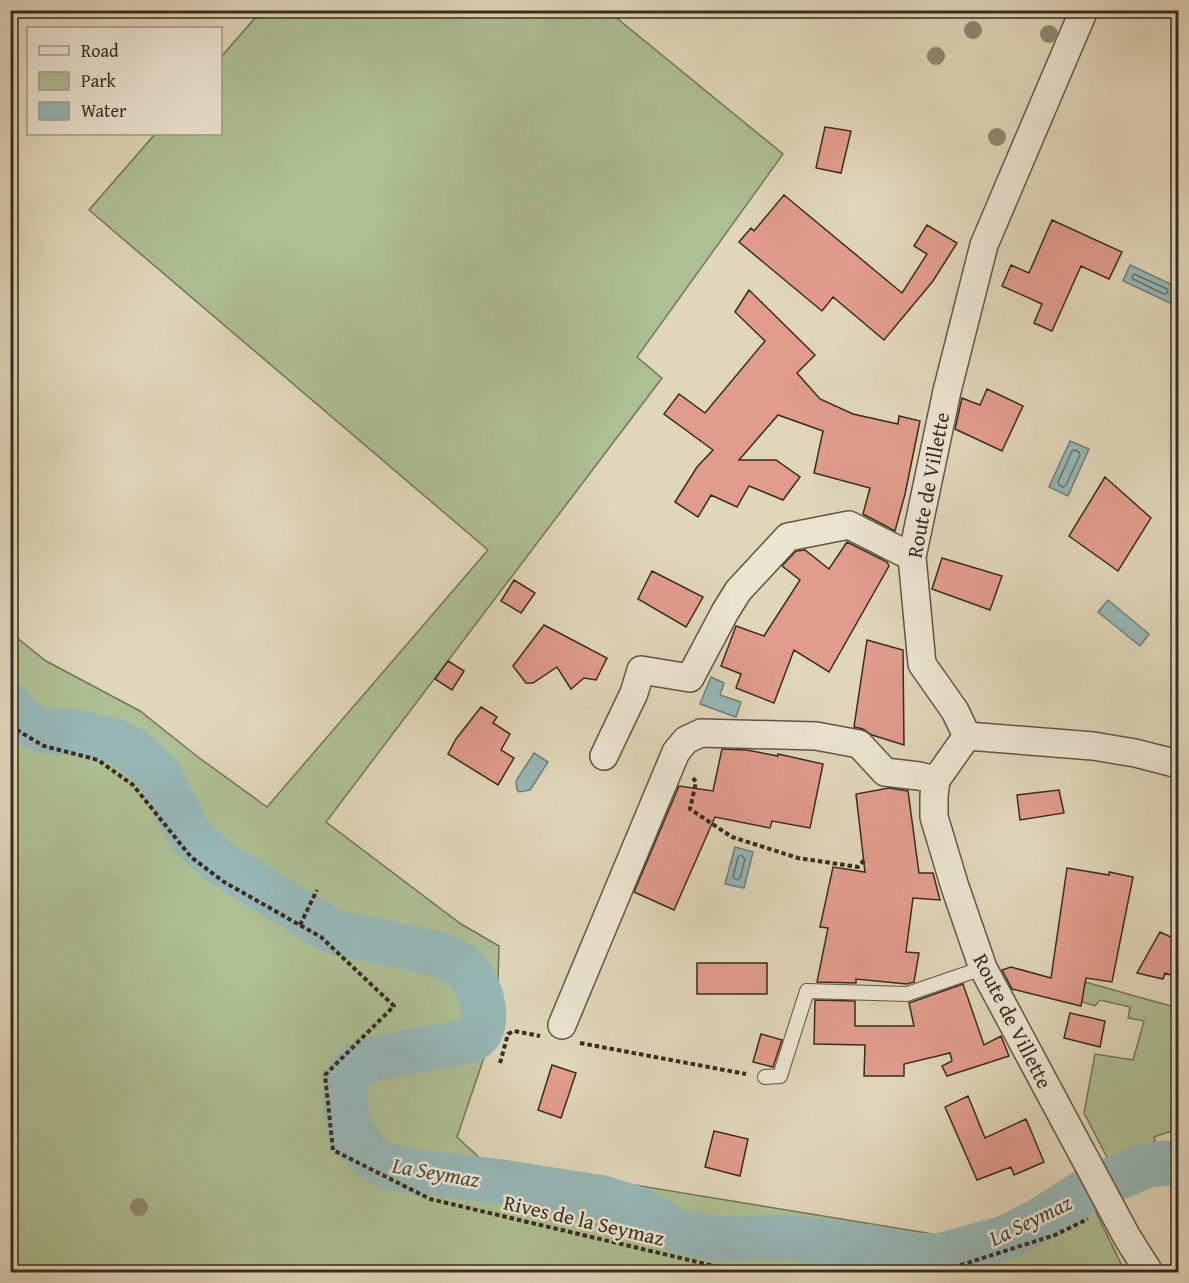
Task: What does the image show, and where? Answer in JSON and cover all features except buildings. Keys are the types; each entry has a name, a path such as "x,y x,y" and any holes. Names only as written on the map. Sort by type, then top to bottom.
{"street":[{"name":"Route de Villette","path":"967,736 955,711 922,664 912,557 947,391 984,244 1084,10"},
{"path":"604,756 634,693 641,670 690,678 738,591 788,537 849,525 912,557"},
{"path":"562,1025 676,752 686,740 701,733 816,736 859,744 885,772 936,780 967,736 1093,746 1179,764"},
{"name":"Route de Villette","path":"936,780 934,817 984,968 1022,1042 1149,1272"}],"lane":[{"path":"765,1077 780,1076 807,992 907,994 984,968"}],"path":[{"name":"Rives de la Seymaz","path":"10,726 44,746 98,760 133,785 191,857 224,882 321,937 394,1006 325,1075 333,1150 430,1199 723,1268 884,1272"},
{"path":"676,752 696,782 690,809 732,837 798,858 848,866 858,867 866,858"},
{"path":"300,925 317,890"},
{"path":"662,1059 765,1077"},
{"path":"939,1272 1055,1235 1104,1193"}],"green space":[{"path":"261,11 608,11 783,154 637,357 662,378 326,822 461,924 499,946 497,1019 457,1137 482,1160 969,1240 975,1252 1050,1222 1087,1194 1125,1272 11,1272 11,633 46,661 140,711 267,807 488,550 89,210 154,135 222,135 222,56"},
{"path":"1085,982 1178,1008 1178,1114 1175,1130 1154,1137 1159,1155 1112,1167 1084,1113 1095,1054 1133,1060 1144,1021 1128,1018 1130,1007 1100,1000 1095,1006 1080,1001"}],"water":[{"path":"1130,265 1177,287 1170,303 1123,281"},
{"path":"1070,441 1089,449 1068,496 1049,487"},
{"path":"1108,600 1149,634 1140,646 1098,612"},
{"path":"711,677 724,683 720,695 741,702 736,717 700,704"},
{"path":"534,753 548,762 530,790 519,792 516,781"},
{"path":"735,847 753,852 744,888 725,884"}],"waterway":[{"name":"La Seymaz","path":"10,705 20,718 35,727 47,731 76,732 115,741 133,751 158,773 191,837 219,862 331,931 438,954 457,963 467,971 477,986 483,1006 484,1016 479,1034 472,1040 379,1058 358,1065 346,1082 345,1104 351,1132 370,1156 389,1167 603,1198 638,1209 679,1231 719,1239 784,1237 870,1247 911,1255 939,1256 1005,1238 1040,1220 1086,1191 1145,1166 1165,1163 1178,1165"}]}
